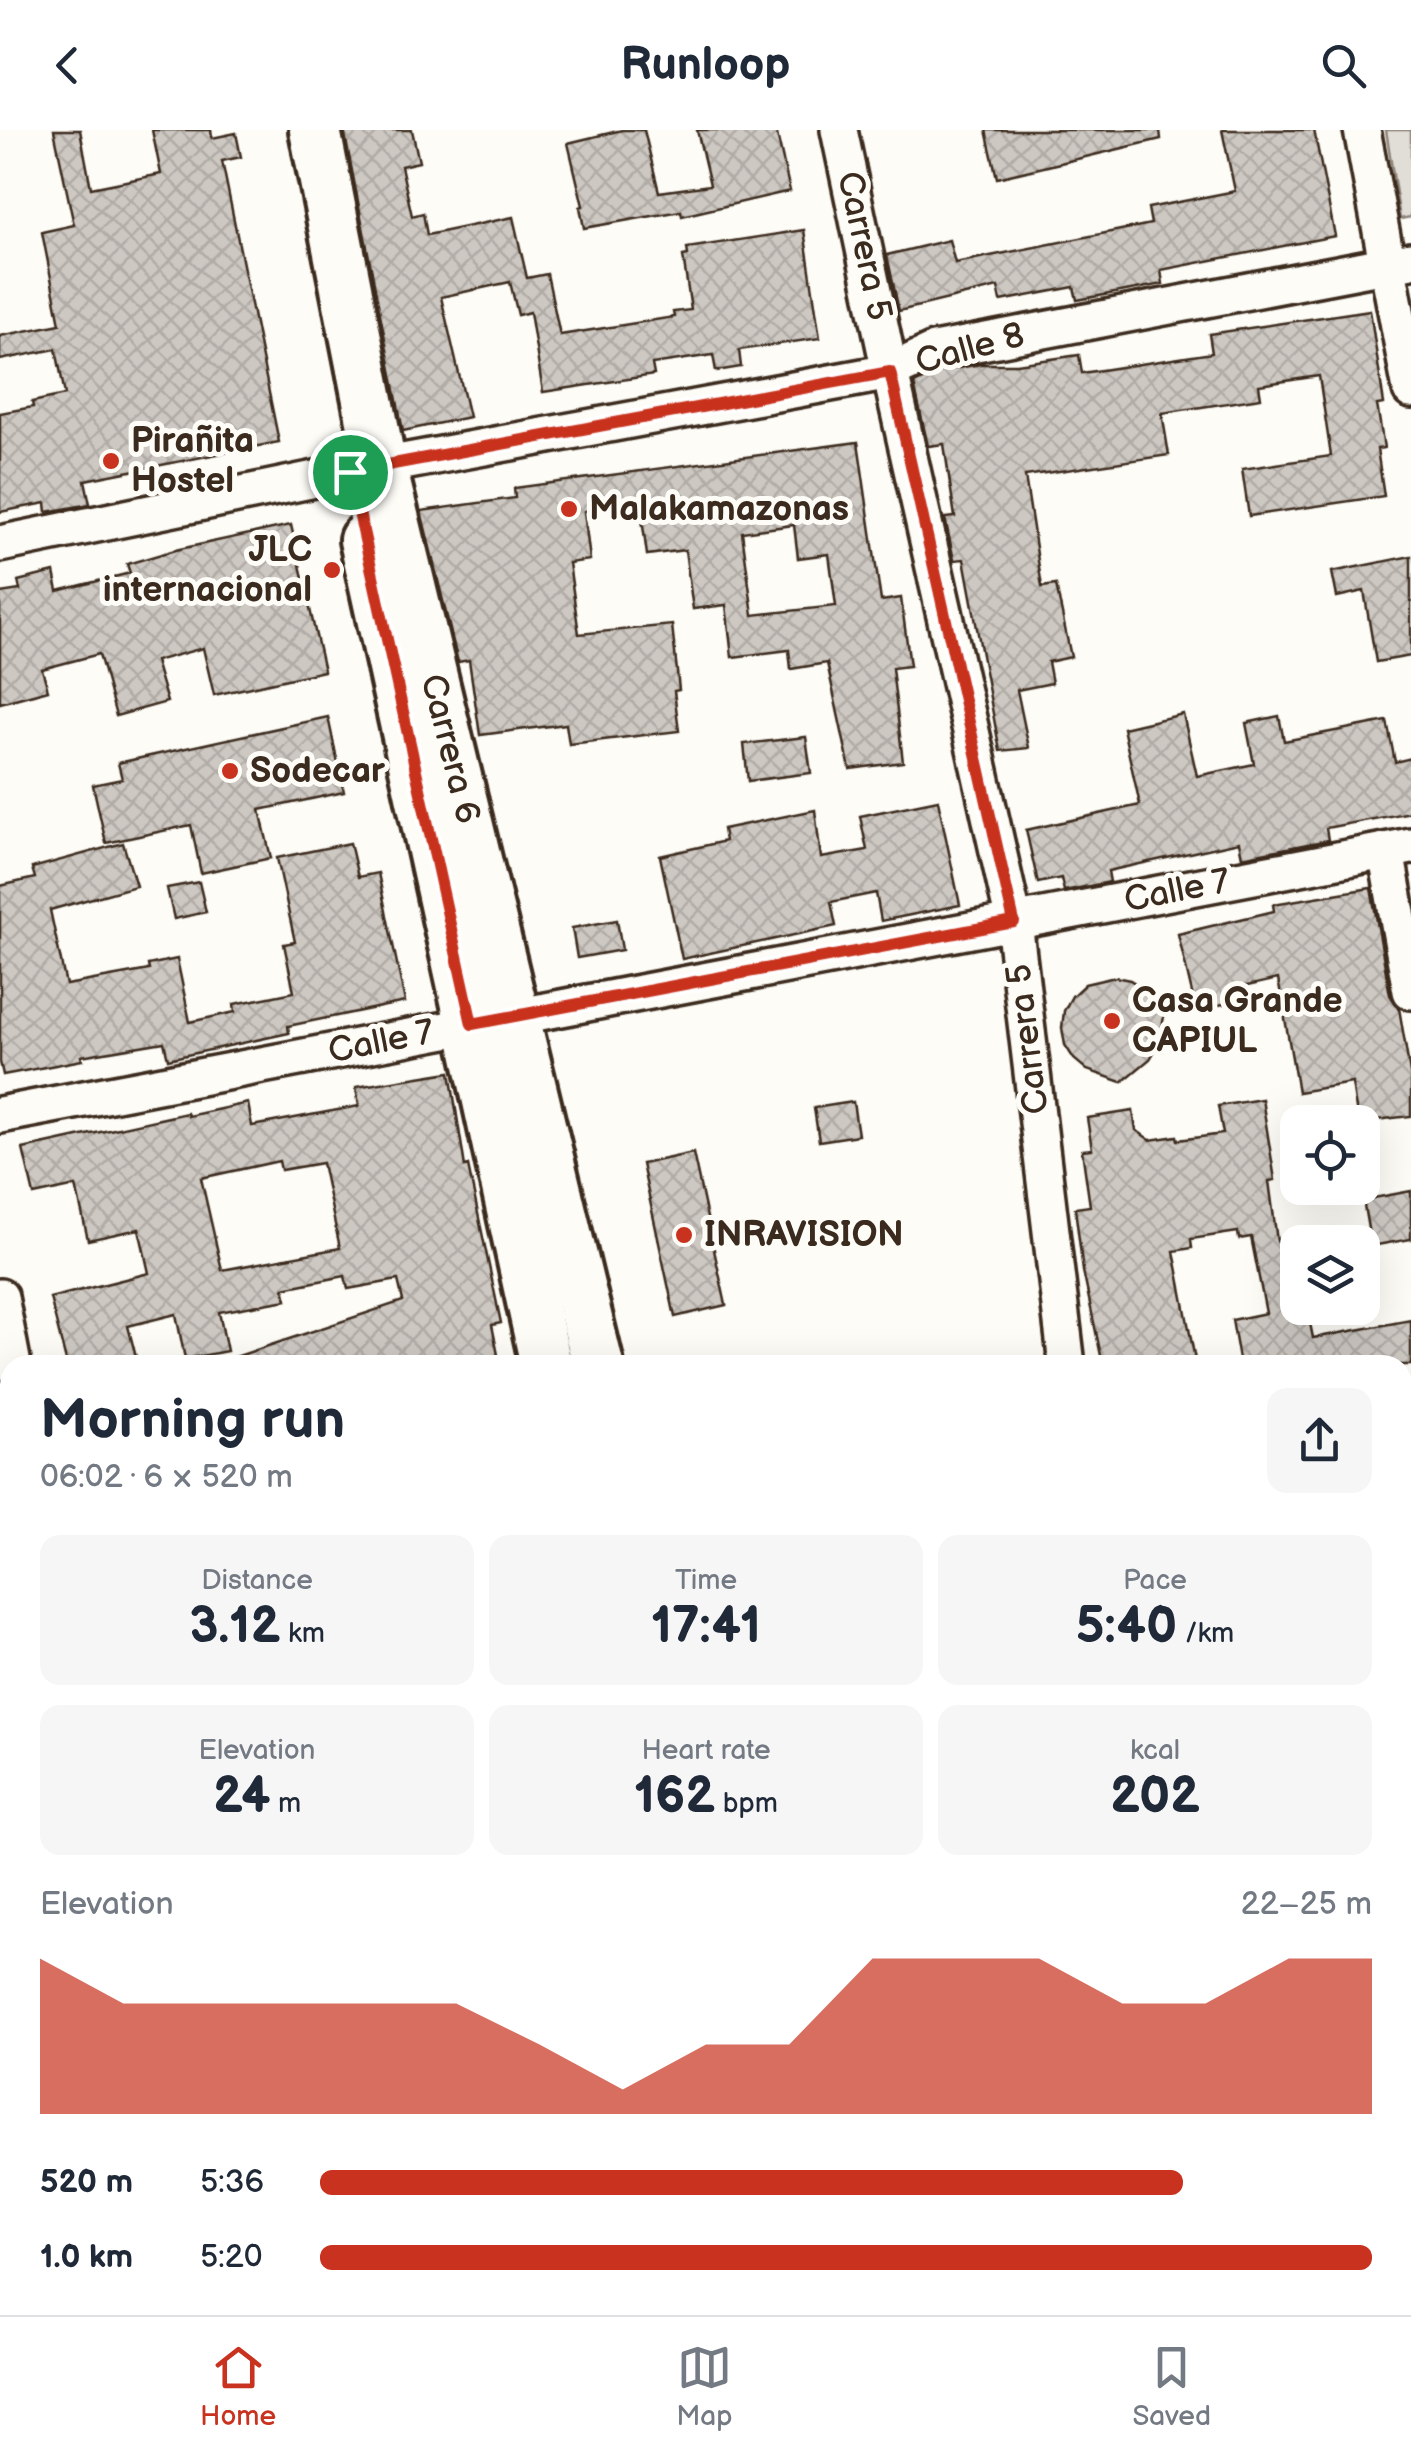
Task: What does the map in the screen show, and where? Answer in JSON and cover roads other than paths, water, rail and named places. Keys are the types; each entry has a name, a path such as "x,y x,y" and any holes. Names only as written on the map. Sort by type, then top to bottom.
{"main road":[{"name":"Carrera 6","path":"282,130 366,469 493,1020 595,1355"},
{"name":"Carrera 6","path":"314,130 366,469"},
{"name":"Carrera 6","path":"493,1020 544,1355"}],"street":[{"name":"Carrera 5","path":"839,130 1014,922 1066,1355"},
{"path":"1362,130 1399,262 1411,390"},
{"name":"Calle 8","path":"0,544 366,469 890,372 934,351 1399,262"},
{"path":"1398,849 1411,991"},
{"name":"Calle 7","path":"0,1115 1398,849"},
{"path":"0,1296 12,1355"}],"place":[{"name":"Pirañita Hostel","path":"111,461"},
{"name":"Malakamazonas","path":"569,509"},
{"name":"JLC internacional","path":"332,570"},
{"name":"Sodecar","path":"230,771"},
{"name":"Casa Grande CAPIUL","path":"1112,1021"},
{"name":"INRAVISION","path":"684,1235"}]}
